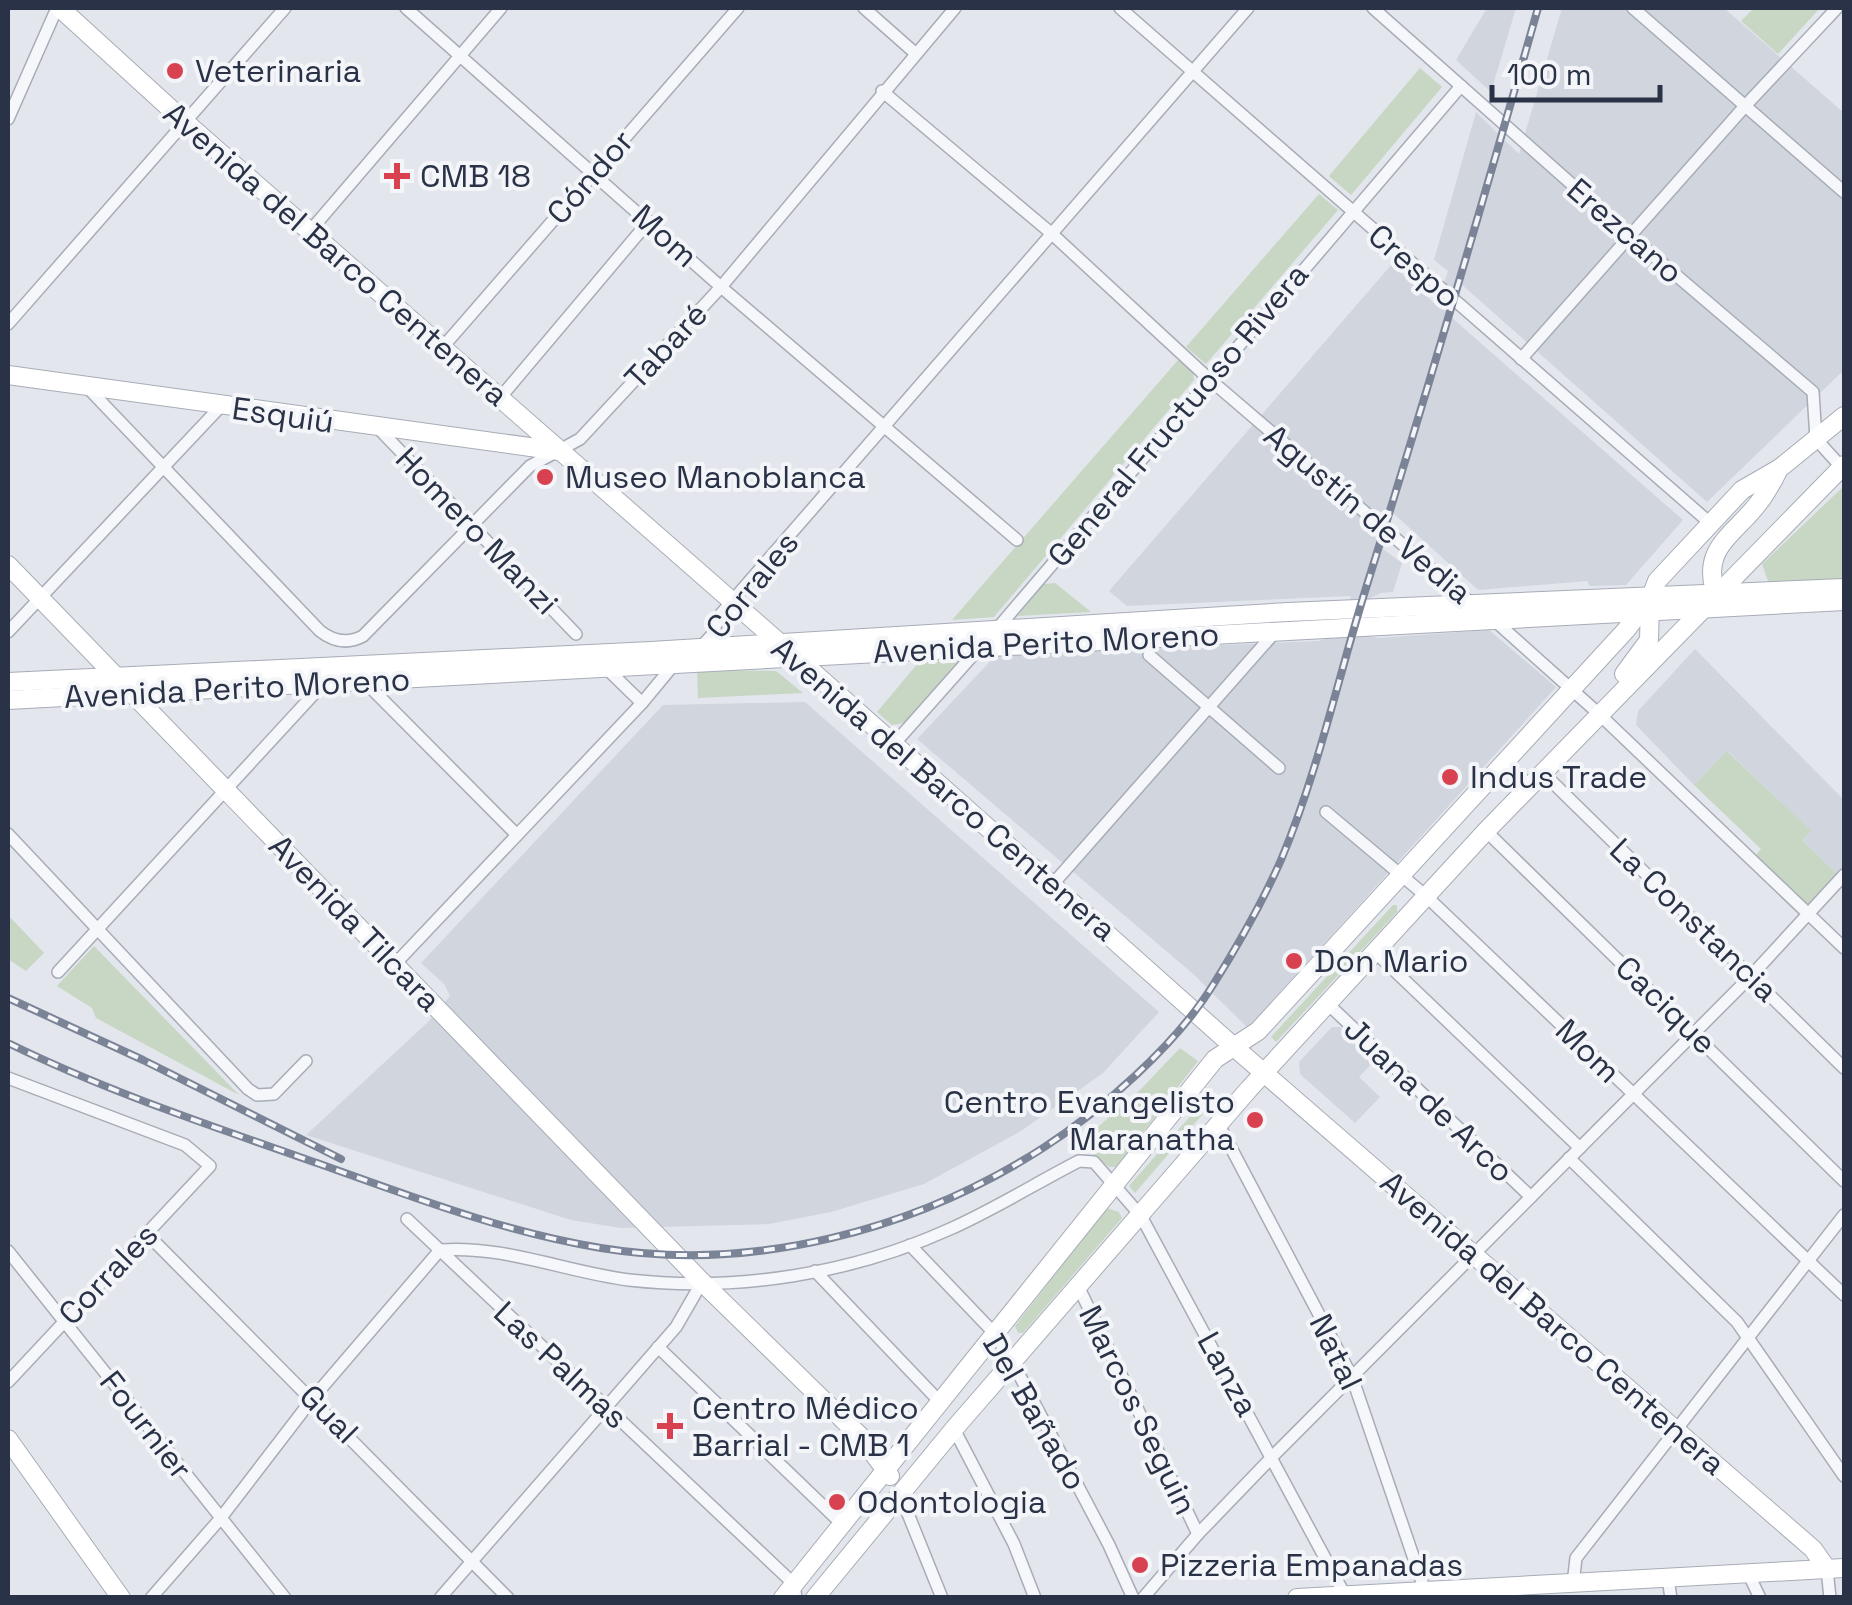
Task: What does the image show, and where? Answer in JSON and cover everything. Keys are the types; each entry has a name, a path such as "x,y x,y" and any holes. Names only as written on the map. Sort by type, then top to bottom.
{"main road":[{"name":"Avenida del Barco Centenera","path":"58,8 1234,1046 1836,1569"},
{"name":"Esquiú","path":"8,375 559,451"},
{"path":"497,444 511,430 502,401"},
{"path":"791,1593 1215,1059 1258,1032 1572,691 1646,607 1656,581 1742,490 1780,468 1844,416"},
{"path":"1714,604 1715,554 1721,542 1760,502 1780,468"},
{"path":"815,1598 1078,1286 1486,830 1601,710 1714,604 1844,468"},
{"name":"Avenida Tilcara","path":"8,565 702,1282 861,1437 887,1469 900,1494"},
{"name":"Avenida Perito Moreno","path":"1714,604 1844,588"},
{"name":"Avenida Perito Moreno","path":"8,700 1496,622 1646,607 1844,600"},
{"name":"Avenida Perito Moreno","path":"8,682 1474,605 1646,607"},
{"path":"1601,710 1611,688 1637,660 1648,640 1646,607"},
{"path":"8,1438 121,1598"},
{"path":"1297,1598 1425,1591 1452,1594 1669,1588 1749,1575 1836,1569"}],"street":[{"path":"8,120 58,8"},
{"path":"8,324 285,8"},
{"name":"Mom","path":"406,8 720,287 1017,540"},
{"path":"310,231 501,8"},
{"name":"Cóndor","path":"442,348 738,8"},
{"path":"864,8 915,54"},
{"name":"Tabaré","path":"163,465 320,631 340,641 364,636 530,466 580,439 720,287 956,8"},
{"name":"Crespo","path":"1120,8 1710,523"},
{"name":"Corrales","path":"396,963 642,703 676,662 702,647 720,615 1248,8"},
{"name":"Erezcano","path":"1373,8 1813,392 1816,439"},
{"path":"1633,8 1844,192"},
{"path":"1521,359 1837,8"},
{"name":"General Fructuoso Rivera","path":"894,744 1461,86"},
{"name":"Agustín de Vedia","path":"882,91 1052,234 1208,378 1572,691 1601,710 1844,948"},
{"path":"502,401 649,220"},
{"path":"87,387 163,465"},
{"path":"8,632 221,406"},
{"name":"Homero Manzi","path":"378,428 576,634"},
{"path":"1816,439 1844,468"},
{"path":"1052,885 1276,631"},
{"path":"1149,656 1279,768"},
{"path":"607,670 642,703"},
{"path":"365,682 517,835"},
{"path":"58,972 323,684"},
{"name":"La Constancia","path":"1542,772 1844,1068"},
{"name":"Mom","path":"1326,812 1403,874 1844,1295"},
{"name":"Cacique","path":"1486,830 1844,1180"},
{"path":"8,834 257,1096 274,1094 306,1061"},
{"path":"1143,1598 1273,1456 1695,1032 1844,875"},
{"path":"1375,952 1580,1148"},
{"name":"Juana de Arco","path":"1328,1004 1530,1197"},
{"name":"Corrales","path":"8,1078 185,1145 210,1166 8,1382"},
{"name":"Natal","path":"1219,1125 1352,1377 1425,1591"},
{"path":"1569,1158 1737,1322 1844,1476"},
{"name":"Lanza","path":"910,1245 950,1229 1079,1162 1094,1162 1141,1216 1346,1596"},
{"path":"1574,1591 1576,1558 1844,1215"},
{"name":"Las Palmas","path":"407,1219 606,1408 791,1593"},
{"name":"Gual","path":"146,1234 508,1598"},
{"path":"152,1598 313,1398 440,1250 484,1250 628,1280 753,1282 814,1271 910,1245"},
{"name":"Del Bañado","path":"910,1245 994,1334 1013,1362 1133,1598"},
{"name":"Fournier","path":"8,1251 284,1598"},
{"path":"814,1271 940,1402"},
{"path":"440,1598 676,1327 702,1282"},
{"name":"Marcos Seguin","path":"1078,1286 1198,1534"},
{"path":"658,1348 843,1525"},
{"path":"954,1429 1014,1544 1035,1598"},
{"path":"900,1494 942,1598"},
{"path":"1830,1598 1836,1569"},
{"path":"1749,1575 1760,1598"}],"shaded area":[{"path":"1487,8 1516,8 1491,92 1456,60"},
{"path":"1562,8 1724,8 1844,113 1844,370 1707,502 1460,283 1451,317 1683,520 1626,585 1590,586 1587,581 1478,590 1393,513 1383,549 1402,563 1393,592 1368,599 1357,634 1378,638 1489,630 1556,687 1248,1028 1191,972 917,739 997,654 1319,641 1341,633 1351,596 1127,606 1109,591 1392,264 1437,306 1448,271 1434,260 1476,112 1519,154"},
{"path":"1695,649 1844,800 1844,869 1839,876 1802,840 1810,831 1728,751 1694,785 1636,725 1638,711"},
{"path":"805,702 1159,1012 1103,1073 1021,1131 924,1184 831,1212 769,1224 621,1228 571,1220 306,1135 427,1023 450,996 444,984 421,963 663,705"},
{"path":"1332,1027 1340,1027 1376,1059 1359,1077 1380,1097 1355,1123 1300,1074 1299,1062"}],"green space":[{"path":"1754,8 1820,8 1778,54 1741,21"},
{"path":"1420,68 1442,87 1351,195 1329,176"},
{"path":"1319,194 1338,210 1206,364 1186,347"},
{"path":"1179,359 1193,371 1194,380 994,617 952,620"},
{"path":"1844,486 1844,579 1776,585 1768,581 1762,564"},
{"path":"1055,583 1091,612 1018,616 1044,584"},
{"path":"964,654 904,723 892,725 877,712 924,656"},
{"path":"697,670 776,671 803,693 698,698"},
{"path":"1727,751 1811,831 1802,840 1839,876 1808,907 1755,856 1761,849 1694,785"},
{"path":"1397,905 1397,912 1276,1042 1271,1037"},
{"path":"8,915 44,953 26,971 8,959"},
{"path":"94,946 239,1095 96,1018 92,1008 57,986"},
{"path":"1180,1048 1198,1061 1116,1167 1109,1167 1080,1143"},
{"path":"1208,1096 1215,1100 1135,1193 1129,1186"},
{"path":"1107,1208 1119,1212 1122,1218 1023,1333 1018,1333 1015,1326"}],"railway":[{"path":"8,1043 161,1108 457,1212 564,1241 658,1254 774,1249 831,1238 941,1202 1043,1148 1113,1096 1179,1030 1232,955 1281,860 1317,759 1538,8"},
{"path":"8,998 341,1159"}],"place":[{"name":"Veterinaria","path":"175,71"},
{"name":"CMB 18","path":"397,176"},
{"name":"Museo Manoblanca","path":"545,477"},
{"name":"Indus Trade","path":"1450,777"},
{"name":"Don Mario","path":"1294,961"},
{"name":"Centro Evangelisto Maranatha","path":"1255,1120"},
{"name":"Centro Médico Barrial - CMB 1","path":"670,1426"},
{"name":"Odontologia","path":"837,1502"},
{"name":"Pizzeria Empanadas","path":"1140,1565"}]}
